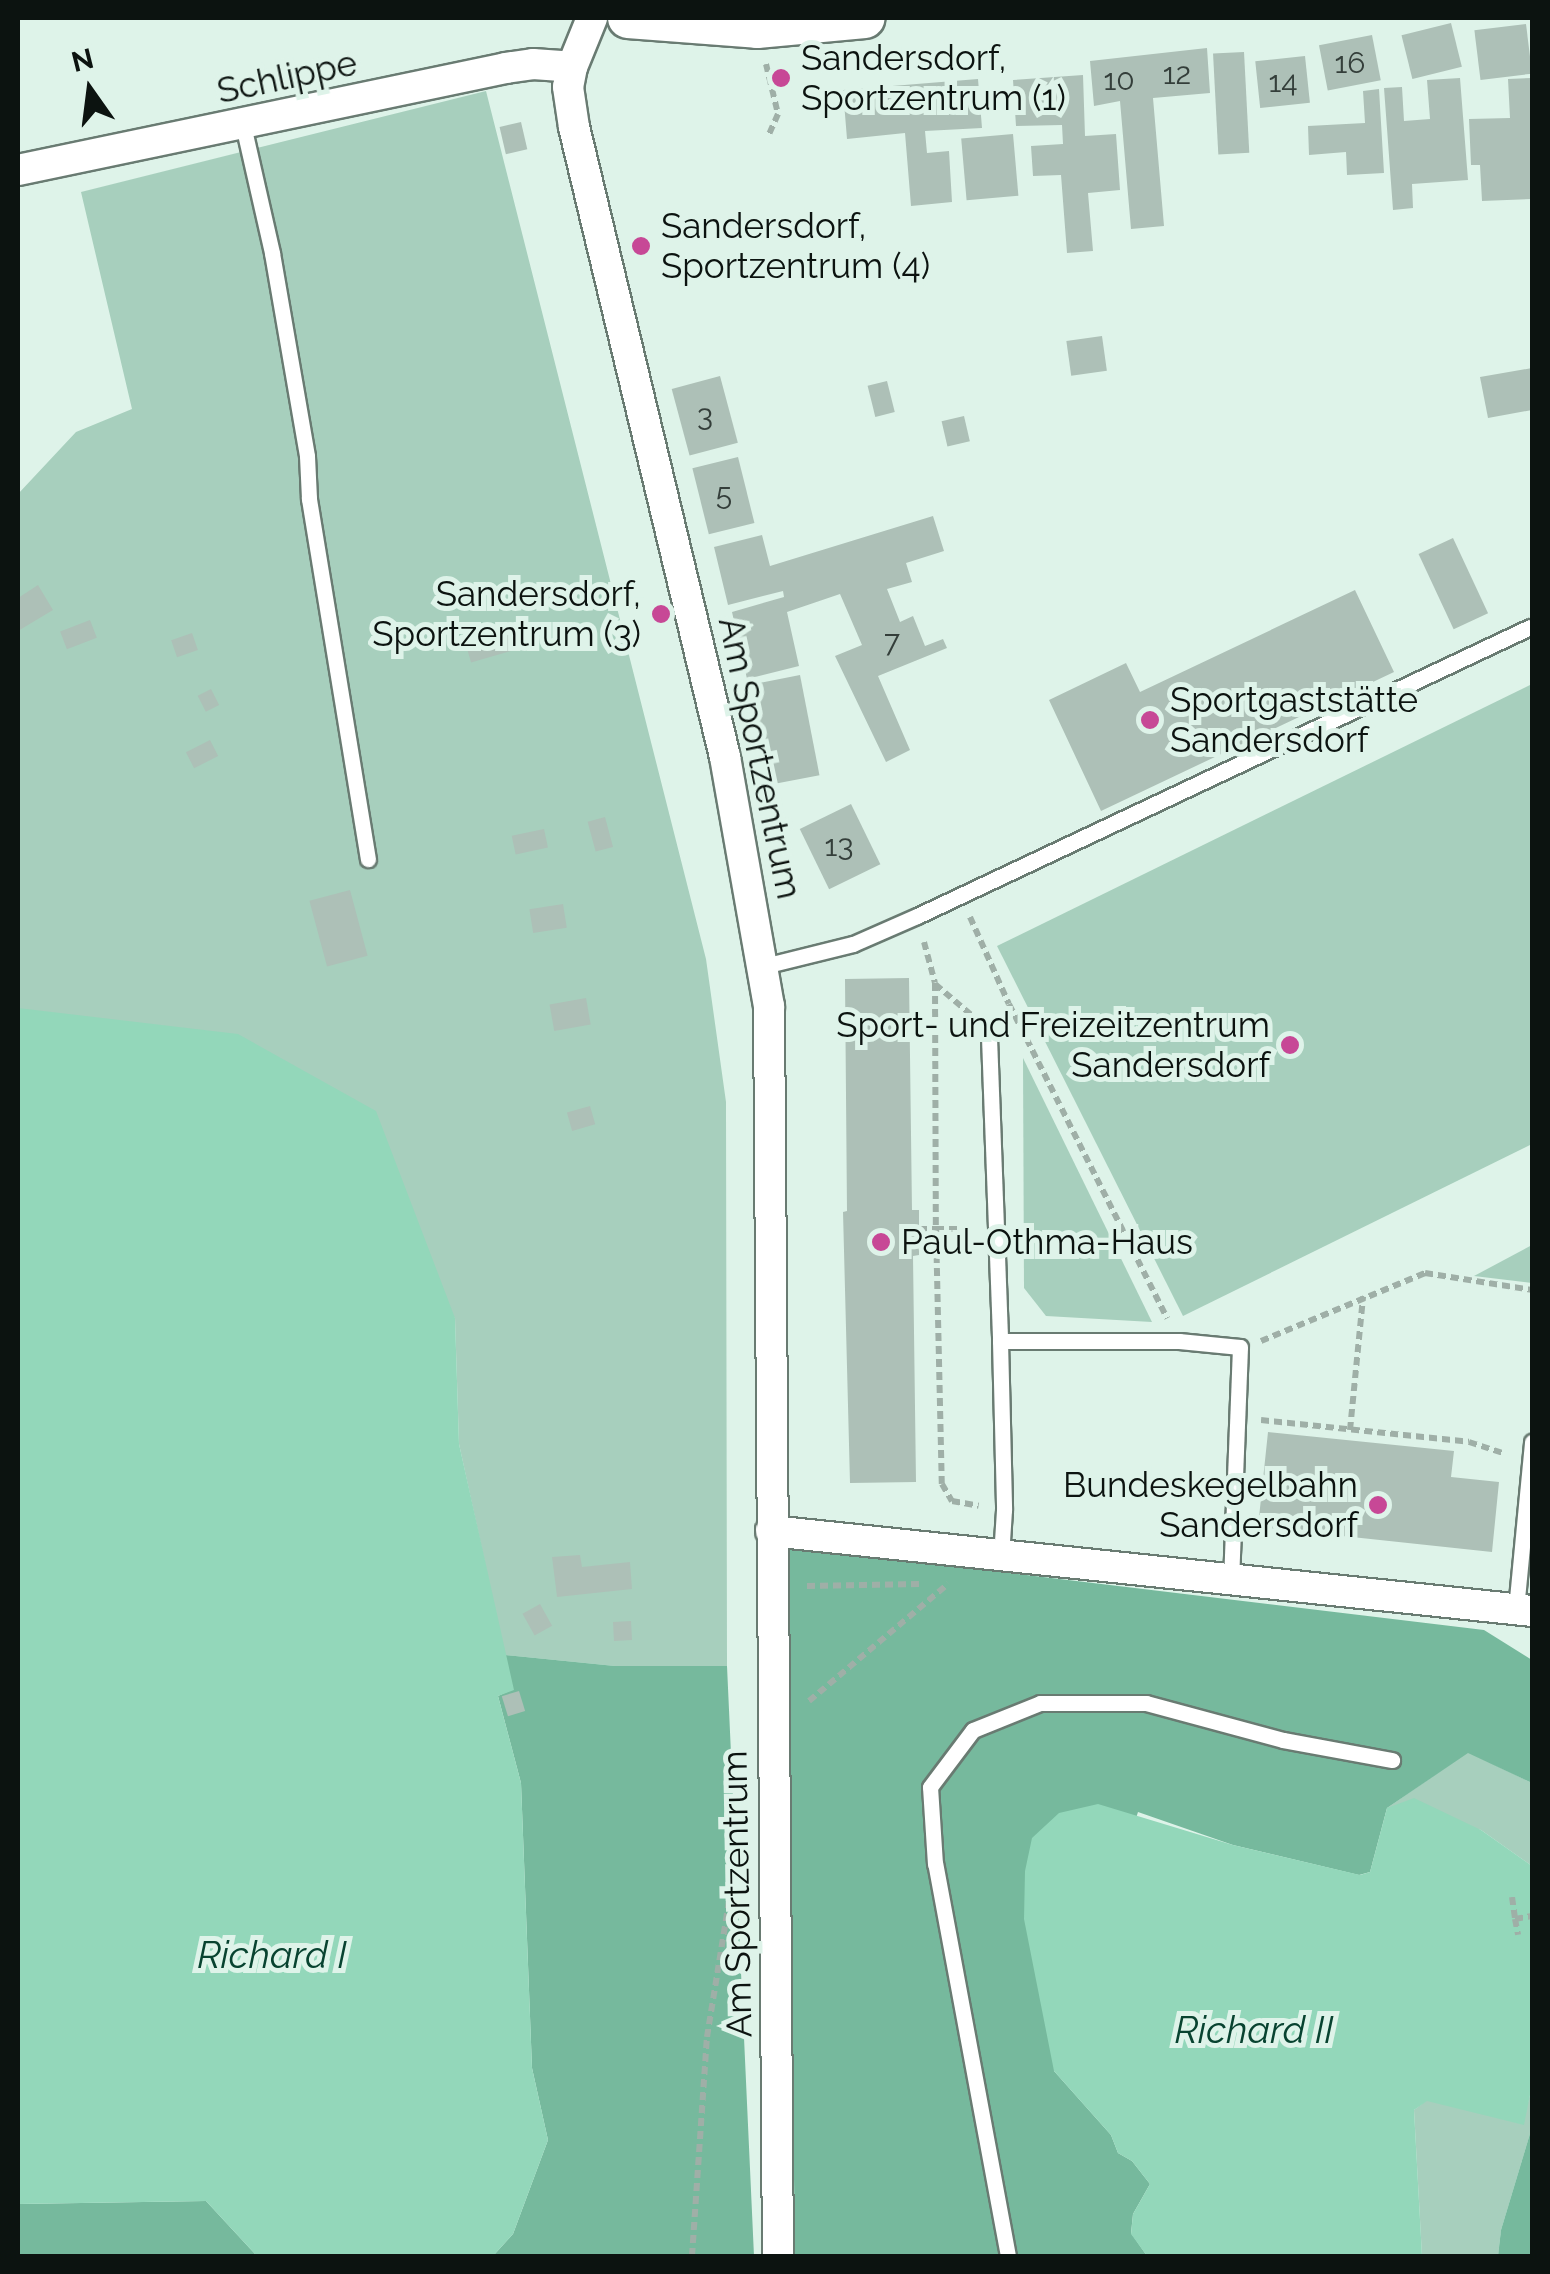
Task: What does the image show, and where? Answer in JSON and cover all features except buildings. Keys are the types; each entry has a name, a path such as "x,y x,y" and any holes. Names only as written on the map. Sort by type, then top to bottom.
{"street":[{"name":"Am Sportzentrum","path":"592,18 572,67 568,88 574,127 725,758 764,966 771,1069 770,1531 778,2256"},
{"path":"628,18 757,28 865,18"},
{"name":"Schlippe","path":"18,170 505,68 533,64 572,67"},
{"path":"770,1531 1524,1610"}],"lane":[{"path":"244,125 272,253 368,859"},
{"path":"764,966 852,944 917,916 1530,627"},
{"path":"989,1036 998,1229 1004,1510 1001,1556"},
{"path":"1000,1341 1240,1346 1231,1578"},
{"path":"1524,1610 1532,1442"},
{"path":"1008,2256 934,1864 930,1787 962,1744 973,1730 1040,1703 1146,1702 1283,1740 1392,1760"}],"path":[{"path":"757,28 778,114 768,134"},
{"path":"960,894 1008,1004 1179,1342"},
{"path":"917,916 934,983 942,1484 952,1501 1004,1510"},
{"path":"934,983 988,1030 989,1036"},
{"path":"919,1229 998,1229"},
{"path":"1240,1346 1425,1273 1532,1290"},
{"path":"1350,1430 1364,1296"},
{"path":"1240,1418 1470,1442 1530,1462"},
{"path":"773,1730 948,1584"},
{"path":"692,2256 707,2037 741,1829"},
{"path":"1512,1897 1518,1935"},
{"path":"1515,1919 1532,1916"}],"shaded area":[{"path":"486,91 706,959 726,1102 727,1666 615,1666 505,1655 459,1444 455,1318 18,1008 18,494 76,432 132,409 81,192"},
{"name":"Sport- und Freizeitzentrum Sandersdorf","path":"1532,684 1532,1144 1183,1316 997,946"},
{"path":"1023,1058 1152,1322 1046,1316 1024,1288"},
{"path":"1532,1245 1532,1283 1474,1276"},
{"path":"786,1546 1484,1630 1532,1660 1532,1783 1468,1753 1387,1808 1370,1872 1359,1875 1233,1845 1138,1812 1054,2071 1111,2135 1118,2153 1132,2161 1150,2184 1133,2214 1131,2233 1147,2256 795,2256"},
{"path":"505,1655 615,1666 727,1666 754,2256 493,2256 513,2234 548,2140 532,2068 521,1783 498,1696 513,1689"},
{"path":"1468,1752 1532,1783 1532,1866 1481,1830 1387,1808"},
{"path":"1532,2085 1532,2127 1501,2230 1498,2256 1422,2256 1414,2110 1427,2100 1523,2124"},
{"path":"1532,2127 1532,2256 1498,2256 1501,2230"},
{"path":"206,2201 257,2256 18,2256 18,2204"}],"water":[{"name":"Richard I","path":"18,1008 238,1034 376,1111 455,1318 459,1444 514,1690 498,1696 521,1783 532,2068 548,2140 513,2234 493,2256 257,2256 206,2201 18,2204"},
{"name":"Richard II","path":"1414,1798 1481,1830 1532,1866 1532,2085 1524,2125 1427,2101 1414,2110 1422,2256 1147,2256 1131,2234 1133,2214 1150,2184 1132,2161 1118,2153 1111,2135 1054,2071 1024,1919 1025,1871 1032,1838 1059,1813 1098,1804 1233,1845 1360,1875 1370,1872 1387,1808"}],"place":[{"name":"Sandersdorf, Sportzentrum (1)","path":"781,78"},
{"name":"Sandersdorf, Sportzentrum (4)","path":"641,246"},
{"name":"Sandersdorf, Sportzentrum (3)","path":"661,614"},
{"name":"Sportgaststätte Sandersdorf","path":"1150,720"},
{"name":"Sport- und Freizeitzentrum Sandersdorf","path":"1290,1045"},
{"name":"Paul-Othma-Haus","path":"881,1242"},
{"name":"Bundeskegelbahn Sandersdorf","path":"1378,1505"}]}
